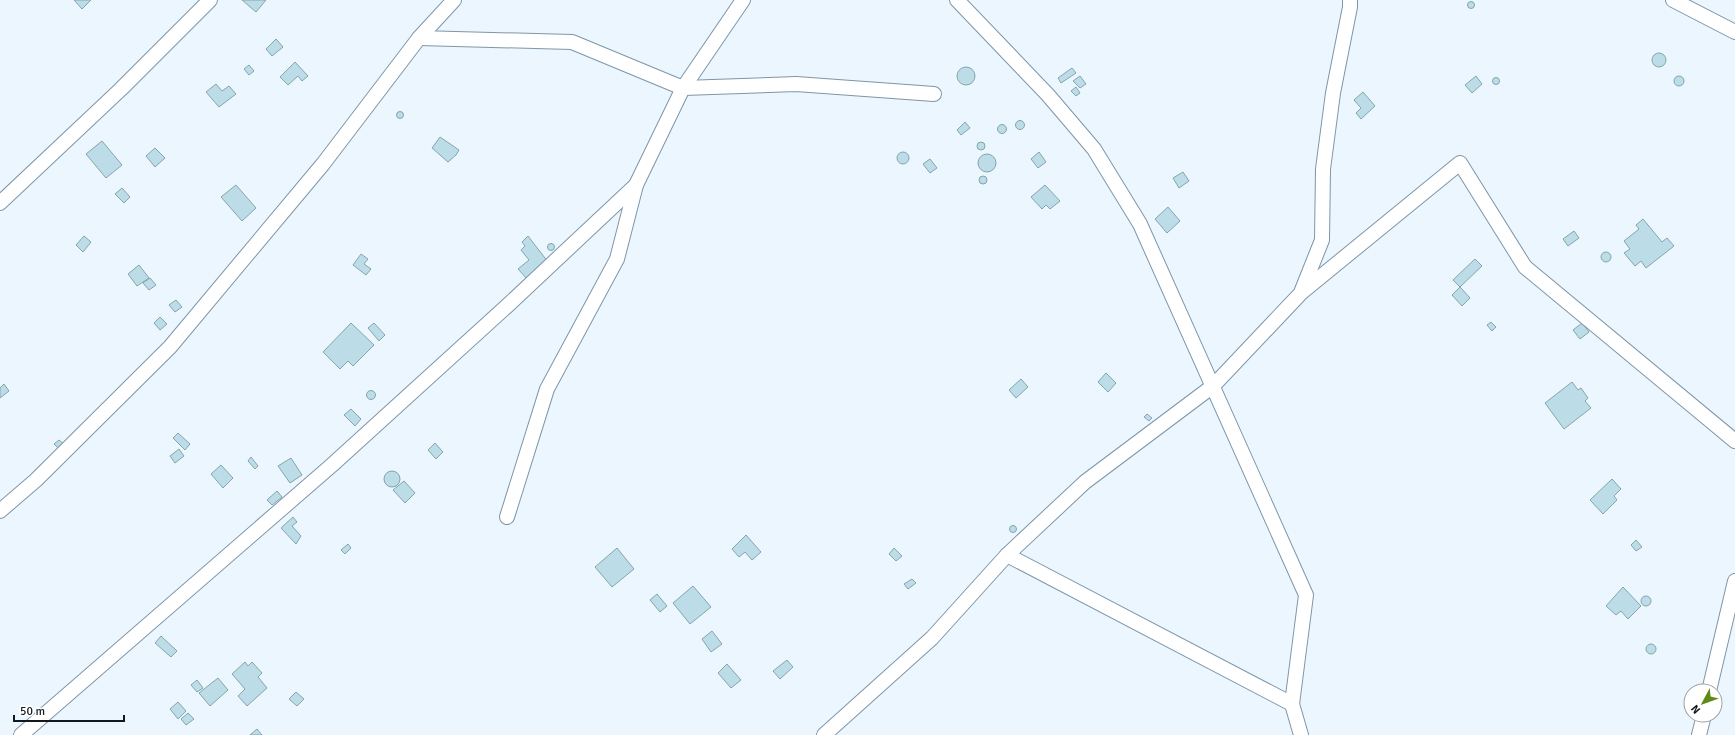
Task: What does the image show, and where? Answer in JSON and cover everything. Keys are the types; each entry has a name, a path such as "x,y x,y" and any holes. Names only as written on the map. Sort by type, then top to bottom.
{"street":[{"path":"0,203 121,89 210,0"},
{"path":"0,511 36,480 170,348 323,164 419,38 454,0"},
{"path":"507,516 547,389 617,259 636,185 683,88 744,0"},
{"path":"957,0 1048,95 1094,149 1140,224 1306,595 1292,704 1301,735"},
{"path":"1302,292 1322,240 1323,169 1333,93 1350,7 1350,0"},
{"path":"1673,0 1735,32"},
{"path":"419,38 572,42 683,88 796,84 934,94"},
{"path":"824,735 932,638 1007,555 1086,482 1213,386 1302,292 1460,163 1525,267 1735,441"},
{"path":"21,735 332,464 507,306 636,185"},
{"path":"1007,555 1292,704"},
{"path":"1711,683 1735,581"},
{"path":"1699,735 1702,723"}],"building":[{"path":"74,0 91,0 82,9"},
{"path":"242,0 266,0 256,12"},
{"path":"1471,1 1474,2 1474,8 1471,9 1468,8 1467,5 1468,2"},
{"path":"276,39 283,47 272,56 266,49"},
{"path":"1656,53 1662,53 1666,57 1666,63 1662,67 1656,67 1652,63 1652,57"},
{"path":"295,62 308,76 302,81 298,76 288,85 280,77"},
{"path":"249,65 254,71 249,75 244,69"},
{"path":"966,67 972,70 975,76 972,82 966,85 960,82 957,76 960,70"},
{"path":"1072,68 1076,73 1061,83 1058,78"},
{"path":"1080,76 1086,84 1080,88 1073,81"},
{"path":"1476,76 1482,84 1472,93 1465,85"},
{"path":"1677,76 1681,76 1684,81 1681,86 1677,86 1674,83 1674,79"},
{"path":"1496,77 1499,78 1499,84 1496,85 1493,84 1492,81 1493,78"},
{"path":"216,84 222,91 229,86 236,94 219,107 206,92"},
{"path":"1076,87 1080,93 1076,96 1071,91"},
{"path":"1363,92 1375,106 1361,119 1356,113 1361,108 1354,100"},
{"path":"400,111 403,112 403,118 400,119 397,118 396,115 397,112"},
{"path":"1018,121 1022,121 1024,125 1022,129 1018,129 1016,127 1016,123"},
{"path":"965,122 970,128 961,135 957,130"},
{"path":"1000,125 1004,125 1006,129 1004,133 1000,133 998,131 998,127"},
{"path":"440,137 459,150 448,162 432,148"},
{"path":"102,141 122,165 106,178 86,154"},
{"path":"979,142 983,142 985,146 983,150 979,150 977,148 977,144"},
{"path":"155,148 165,158 155,167 146,156"},
{"path":"901,152 905,152 909,158 905,164 901,164 897,160 897,156"},
{"path":"1039,152 1046,162 1038,168 1031,159"},
{"path":"987,154 991,155 995,159 995,167 991,171 987,172 983,171 979,167 978,163 979,159 983,155"},
{"path":"930,159 937,168 930,173 923,164"},
{"path":"1183,172 1189,181 1179,188 1173,178"},
{"path":"983,176 986,177 986,183 983,184 980,183 979,180 980,177"},
{"path":"236,185 256,208 242,221 221,197"},
{"path":"1045,185 1060,201 1050,209 1046,205 1042,209 1031,197"},
{"path":"122,188 130,197 124,203 115,194"},
{"path":"1168,207 1180,221 1167,233 1155,219"},
{"path":"1643,219 1662,242 1667,238 1674,246 1646,268 1641,261 1635,266 1624,253 1630,249 1624,241 1639,229 1636,225"},
{"path":"1574,231 1579,238 1568,246 1563,239"},
{"path":"84,236 91,242 83,252 76,245"},
{"path":"528,236 548,262 527,279 518,269 529,260 521,250 525,246 522,242"},
{"path":"551,243 554,244 554,250 551,251 548,250 547,247 548,244"},
{"path":"1604,252 1608,252 1611,257 1608,262 1604,262 1601,259 1601,255"},
{"path":"361,254 368,259 364,264 371,269 366,275 353,265"},
{"path":"1475,259 1482,266 1460,287 1453,280"},
{"path":"139,265 149,278 137,286 128,274"},
{"path":"150,278 156,285 149,290 143,283"},
{"path":"1460,287 1470,298 1462,306 1452,295"},
{"path":"176,300 182,307 175,312 169,305"},
{"path":"160,317 167,324 160,330 154,323"},
{"path":"1491,322 1496,327 1492,331 1487,325"},
{"path":"351,323 374,345 353,366 348,361 340,369 323,352"},
{"path":"374,323 385,335 379,341 368,328"},
{"path":"1582,323 1589,332 1580,339 1573,330"},
{"path":"1106,373 1116,383 1108,392 1098,382"},
{"path":"1021,379 1028,387 1016,398 1009,390"},
{"path":"1572,382 1578,390 1581,388 1588,398 1585,401 1591,408 1564,429 1545,403"},
{"path":"4,384 9,391 0,398 0,388"},
{"path":"369,391 373,391 375,395 373,399 369,399 367,397 367,393"},
{"path":"351,409 361,419 355,426 344,415"},
{"path":"1147,414 1152,418 1149,421 1144,417"},
{"path":"178,433 190,444 185,450 173,438"},
{"path":"59,440 65,445 60,450 54,444"},
{"path":"435,443 443,452 436,459 428,450"},
{"path":"179,449 184,456 175,463 170,456"},
{"path":"251,457 258,466 255,469 248,461"},
{"path":"291,458 302,475 290,483 278,466"},
{"path":"221,465 233,478 223,488 211,474"},
{"path":"389,471 395,471 400,476 398,485 395,487 389,487 384,482 384,476"},
{"path":"1612,479 1621,489 1614,496 1617,500 1603,514 1590,500"},
{"path":"404,481 415,493 405,503 393,490"},
{"path":"277,491 282,497 272,505 267,500"},
{"path":"293,517 297,522 292,526 301,536 296,544 281,528"},
{"path":"1013,526 1016,529 1013,532 1010,529"},
{"path":"746,535 761,552 752,560 745,552 739,557 732,549"},
{"path":"1636,540 1642,547 1636,551 1631,545"},
{"path":"348,544 351,548 345,554 341,550"},
{"path":"617,548 634,569 612,587 595,567"},
{"path":"894,548 902,556 896,561 889,554"},
{"path":"912,579 916,583 908,589 904,584"},
{"path":"693,586 711,607 690,624 673,603"},
{"path":"1623,587 1641,606 1628,619 1621,611 1616,615 1606,606"},
{"path":"657,594 667,606 660,612 650,600"},
{"path":"1644,596 1648,596 1651,601 1648,606 1644,606 1641,603 1641,599"},
{"path":"712,631 722,644 711,652 702,639"},
{"path":"161,636 177,651 171,657 155,643"},
{"path":"1649,644 1653,644 1656,649 1653,654 1649,654 1646,651 1646,647"},
{"path":"787,660 793,667 780,679 773,671"},
{"path":"245,662 248,666 252,662 262,673 258,677 267,688 247,706 238,696 245,689 232,674"},
{"path":"727,664 741,680 731,688 718,673"},
{"path":"218,678 228,690 210,706 199,693"},
{"path":"197,680 203,688 197,692 191,685"},
{"path":"296,692 304,699 297,706 289,699"},
{"path":"178,702 186,711 178,719 170,709"},
{"path":"188,713 194,719 186,725 181,719"},
{"path":"257,729 262,735 250,735"}]}
